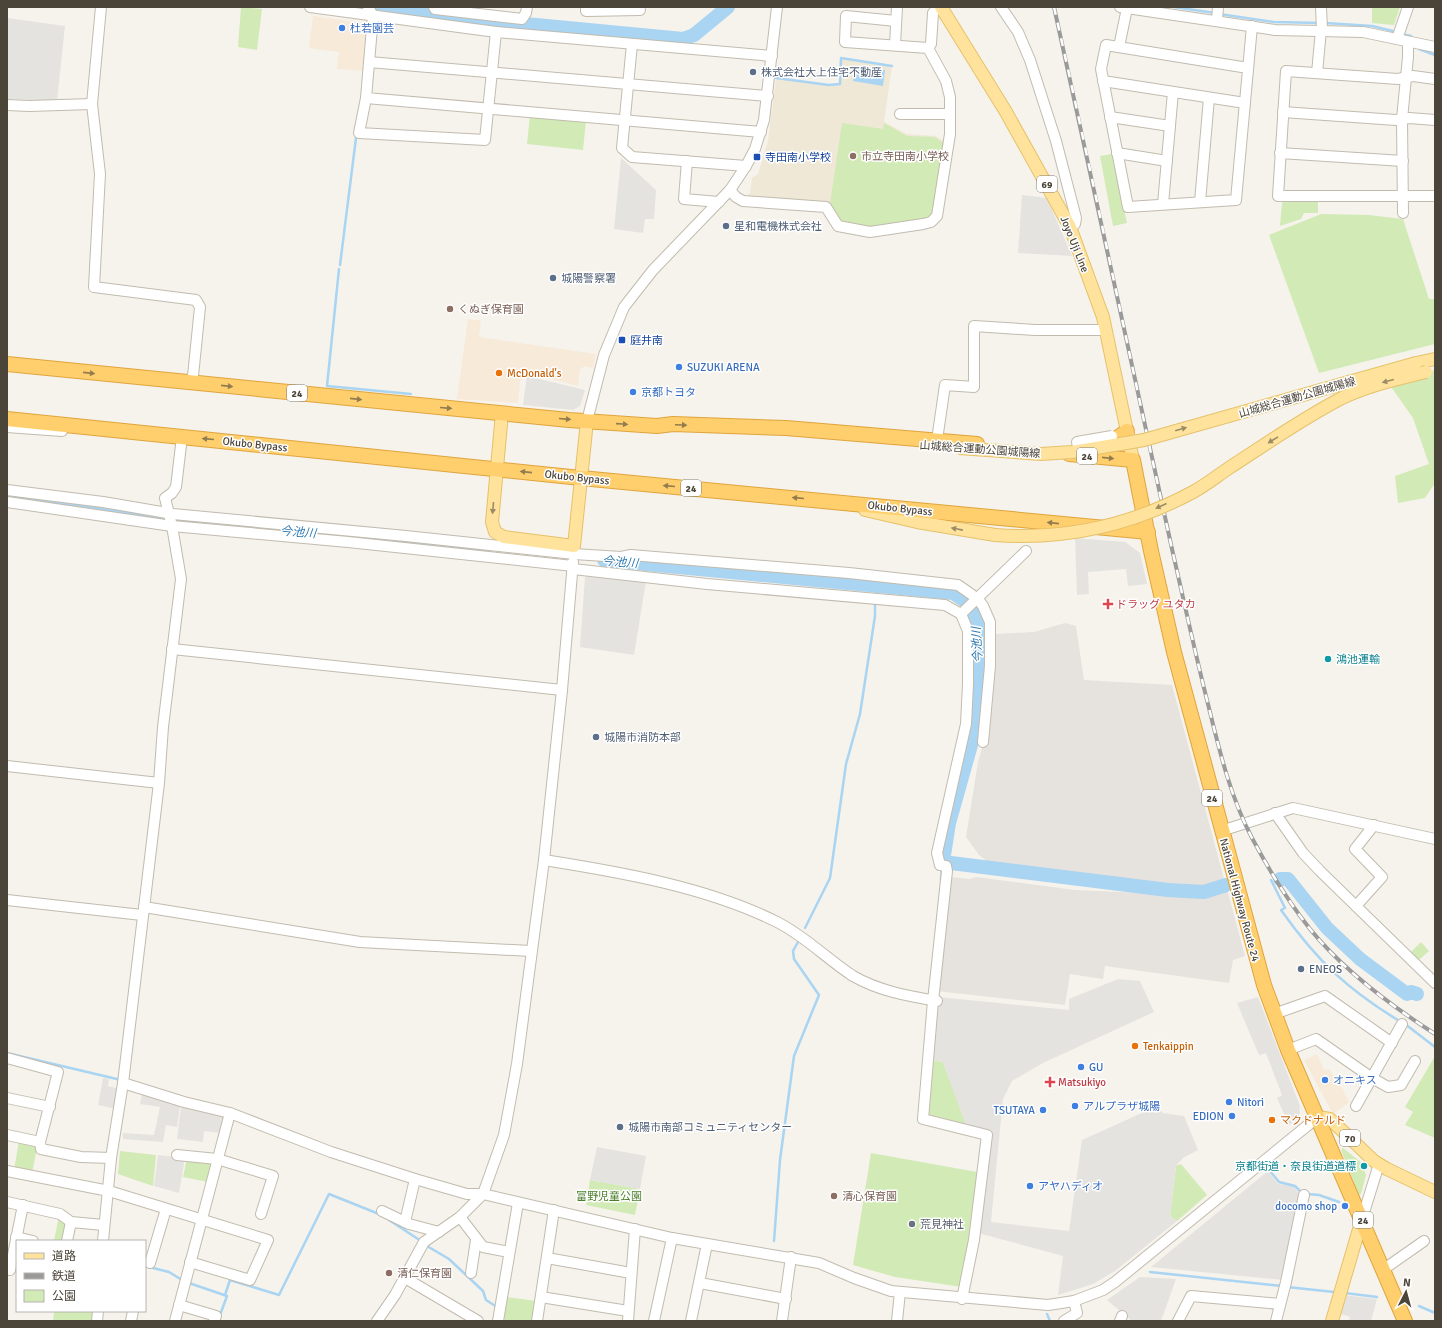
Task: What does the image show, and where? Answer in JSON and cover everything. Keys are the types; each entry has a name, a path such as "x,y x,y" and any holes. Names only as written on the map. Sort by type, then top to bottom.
{"highway":[{"name":"24","path":"7,364 188,383 587,421 657,426 674,424 786,428 938,440 1133,460"},
{"name":"Okubo Bypass","path":"7,419 581,478 1148,532"},
{"path":"1042,451 1082,448 1104,444 1120,435"},
{"name":"National Highway Route 24","path":"1133,460 1174,652 1221,831 1264,985 1288,1050 1384,1269 1405,1321"}],"main road":[{"name":"Joyo Uji Line","path":"941,7 1034,159 1070,227 1103,317 1120,435 1133,460"},
{"name":"山城総合運動公園城陽線","path":"706,426 789,435 1010,453 1041,454 1072,452 1144,440 1416,363 1435,359"},
{"path":"823,500 916,522 995,535 1025,537 1055,536 1088,530 1125,521 1194,491 1287,431 1342,398 1377,384 1430,371"},
{"path":"502,413 492,522 495,532 504,537 574,550 587,421"},
{"name":"70","path":"1318,1117 1330,1119 1380,1164 1435,1192"},
{"path":"1332,1321 1362,1219"}],"street":[{"path":"101,7 92,104 93,126 100,174 94,287 196,300 200,307 193,376 188,383"},
{"path":"310,7 370,10 496,32 772,56"},
{"path":"434,7 435,9 472,10 522,19 526,13 527,7"},
{"path":"586,7 586,11 640,10"},
{"path":"587,421 604,356 624,307 653,270 730,190 746,166 761,132 768,96 777,7"},
{"path":"895,45 897,7"},
{"path":"928,48 931,44 933,13 938,7"},
{"path":"1001,7 1018,32 1026,48 1056,141 1076,218 1074,224 1070,227"},
{"path":"1119,47 1123,7 1218,13 1252,26 1275,30 1322,26 1399,35 1408,42 1435,47"},
{"path":"1317,73 1322,26 1321,7"},
{"path":"1399,35 1408,7"},
{"path":"370,10 369,62 366,98 359,133 485,140 496,32"},
{"path":"896,21 846,16 844,42 928,48"},
{"path":"1248,68 1106,45 1101,69 1128,206 1236,200 1252,26"},
{"path":"1403,213 1402,119 1408,58 1408,42"},
{"path":"632,44 622,148 632,157 746,166"},
{"path":"730,190 736,197 743,201 826,207 838,226 870,232 931,222 936,216 950,134 950,114 949,87 928,48"},
{"path":"369,62 768,96"},
{"path":"1435,79 1413,76 1398,79 1286,71 1278,196 1435,196"},
{"path":"1103,82 1245,104"},
{"path":"1164,204 1174,92"},
{"path":"366,98 761,132"},
{"path":"1200,202 1209,98"},
{"path":"7,105 29,106 92,104"},
{"path":"1283,112 1435,120"},
{"path":"900,114 950,114"},
{"path":"1110,117 1170,126"},
{"path":"1117,153 1167,161"},
{"path":"1280,154 1403,161"},
{"path":"688,161 684,199 719,202"},
{"path":"938,440 945,385 974,387 974,326 1035,330 1106,330"},
{"path":"7,358 31,362 50,369"},
{"path":"7,427 182,437 176,487 172,493 165,498 172,525 181,579 172,649 159,783 123,1083 111,1158 103,1240"},
{"path":"7,490 103,502 169,513 574,550 621,557 631,555 943,582 958,585 976,598 987,614 991,634 989,686 983,742"},
{"path":"7,502 172,525 348,542 573,567 707,584 945,605 961,614 968,630 966,724 937,853 947,871 923,1119 987,1135 974,1240 962,1299"},
{"path":"377,1321 405,1278 424,1242 460,1217 483,1194 504,1135 510,1106 544,860 562,690 574,550"},
{"path":"961,614 976,598 1026,552"},
{"path":"172,649 562,690"},
{"path":"7,766 159,783"},
{"path":"1221,831 1293,808 1435,838"},
{"path":"1275,813 1304,853 1435,983"},
{"path":"1356,906 1382,877 1355,849 1374,825"},
{"path":"544,860 671,884 717,897 777,922 806,940 826,957 872,985 886,991 935,1001"},
{"path":"7,900 143,911 360,942 531,951"},
{"path":"1274,1014 1325,996 1392,1043"},
{"path":"1356,1106 1402,1024"},
{"path":"1288,1050 1316,1039 1372,1078 1388,1087 1401,1085 1415,1061"},
{"path":"7,1058 58,1072 40,1142 41,1149 81,1157 111,1158"},
{"path":"123,1083 184,1102 230,1113 331,1152 467,1194 483,1194 672,1238 791,1257 819,1263 854,1278 891,1291 962,1299 1048,1305 1074,1301 1103,1290 1116,1282 1318,1117"},
{"path":"7,1098 50,1107"},
{"path":"175,1321 230,1113"},
{"path":"7,1135 40,1142"},
{"path":"177,1155 217,1159 273,1176 261,1214"},
{"path":"1362,1219 1380,1164"},
{"path":"7,1171 109,1191 268,1240 250,1280 190,1262"},
{"path":"405,1222 415,1179"},
{"path":"1276,1321 1285,1287 1304,1195"},
{"path":"7,1202 60,1214 71,1222 104,1225"},
{"path":"498,1321 518,1203"},
{"path":"11,1271 23,1205"},
{"path":"150,1263 166,1209"},
{"path":"537,1321 554,1210"},
{"path":"382,1211 405,1222 438,1232"},
{"path":"460,1217 476,1240 483,1247 509,1252"},
{"path":"67,1240 71,1222"},
{"path":"541,1297 628,1316 635,1229"},
{"path":"16,1237 29,1240"},
{"path":"654,1321 672,1238"},
{"path":"470,1274 476,1240"},
{"path":"1384,1269 1423,1241"},
{"path":"691,1321 708,1244"},
{"path":"782,1321 791,1257"},
{"path":"547,1258 631,1273"},
{"path":"405,1278 478,1321"},
{"path":"700,1284 786,1299"},
{"path":"897,1321 900,1292"},
{"path":"1178,1321 1190,1296 1280,1304"},
{"path":"1064,1321 1076,1318 1077,1313 1074,1301"},
{"path":"179,1305 216,1316 214,1321"}],"shaded area":[{"path":"313,16 369,24 365,71 337,69 339,52 309,48"},
{"path":"7,18 65,26 57,101 7,99"},
{"name":"市立寺田南小学校","path":"841,58 892,66 884,122 907,134 935,136 946,142 828,205 746,197 750,193 752,178 758,174 768,141 776,78 829,85 840,84"},
{"path":"621,158 656,190 654,219 645,219 643,233 614,229"},
{"path":"1022,195 1047,198 1072,256 1018,253"},
{"path":"468,319 481,321 479,337 596,354 593,368 585,366 580,369 578,386 521,371 518,403 457,399"},
{"path":"527,376 585,390 580,406 573,410 523,405"},
{"path":"1075,538 1125,542 1140,553 1147,584 1128,586 1126,569 1088,572 1089,594 1077,595"},
{"path":"585,577 629,578 646,581 634,655 580,647"},
{"path":"1065,623 1076,626 1084,680 1172,685 1224,879 1203,886 1112,881 993,866 979,855 966,837 978,762 986,734 992,636 996,634 1034,632"},
{"path":"950,877 970,879 976,877 1075,890 1144,893 1145,890 1204,894 1227,889 1245,956 1233,960 1229,983 1105,966 1103,979 1070,974 1065,1005 936,991"},
{"path":"1118,979 1140,981 1154,1012 1043,1063 1012,1081 1003,1099 991,1222 1069,1231 1082,1140 1155,1107 1163,1113 1184,1116 1198,1150 1183,1158 1176,1166 1170,1216 1177,1221 1115,1271 1093,1284 1058,1295 1063,1256 978,1233 991,1131 966,1125 943,1062 932,1060 939,997 1069,1010 1069,999"},
{"path":"1258,997 1300,1106 1299,1119 1289,1125 1277,1098 1282,1095 1266,1053 1259,1055 1237,1003"},
{"name":"オニキス","path":"1317,1054 1324,1070 1329,1069 1349,1102 1333,1114 1304,1060"},
{"path":"103,1078 109,1079 108,1086 120,1089 116,1109 98,1105"},
{"path":"142,1094 180,1106 177,1127 166,1125 163,1142 123,1139 123,1133 154,1135 160,1107 140,1104"},
{"path":"181,1107 222,1116 225,1119 221,1133 204,1131 203,1142 177,1139"},
{"path":"597,1147 646,1156 640,1189 590,1180"},
{"path":"158,1155 185,1158 179,1193 154,1186"},
{"path":"1268,1171 1278,1184 1293,1186 1300,1194 1283,1280 1151,1267"},
{"path":"1140,1277 1176,1279 1161,1321 1132,1321 1107,1300"},
{"path":"1343,1295 1377,1299 1371,1321 1353,1321 1349,1320 1350,1317 1338,1313"}],"green space":[{"path":"241,7 262,9 257,50 238,47"},
{"path":"1372,7 1400,7 1394,25 1372,23"},
{"path":"530,115 586,120 583,150 527,144"},
{"path":"842,123 883,129 884,123 907,136 935,137 944,144 932,216 929,219 870,227 839,221 830,204"},
{"path":"1112,154 1127,223 1113,226 1100,156"},
{"path":"1286,200 1318,200 1318,213 1304,213 1301,219 1280,226 1282,203"},
{"path":"1321,214 1369,215 1403,219 1429,299 1435,299 1435,344 1319,373 1269,235"},
{"path":"1435,370 1435,483 1425,498 1398,503 1395,476 1429,464 1413,418 1387,381"},
{"path":"1421,942 1429,951 1419,960 1411,952"},
{"path":"1435,1056 1435,1138 1405,1125 1413,1112 1405,1107"},
{"path":"932,1060 943,1062 966,1124 927,1114"},
{"path":"19,1141 35,1144 37,1148 32,1173 14,1170"},
{"path":"1343,1148 1362,1163 1366,1175 1361,1194 1359,1195 1341,1150"},
{"path":"120,1151 156,1155 153,1186 118,1174"},
{"path":"871,1153 977,1172 962,1287 895,1277 853,1265"},
{"path":"187,1158 214,1161 208,1182 183,1177"},
{"path":"1181,1164 1207,1195 1177,1221 1170,1216 1176,1166"},
{"name":"富野児童公園","path":"590,1180 640,1189 635,1215 586,1205"},
{"path":"59,1216 68,1224 65,1240 54,1240"},
{"path":"507,1297 537,1301 534,1321 504,1321"},
{"path":"54,1312 95,1312 94,1321 53,1321"}],"water":[{"path":"855,66 885,70 883,86 853,81"}],"waterway":[{"path":"378,7 452,17 683,39 694,35 728,7"},
{"path":"1174,7 1215,13"},
{"path":"1219,14 1274,22 1320,23"},
{"path":"1325,23 1372,26 1397,32"},
{"path":"1402,34 1411,36"},
{"path":"1419,49 1435,55"},
{"path":"776,78 829,85 840,84 841,58 892,66"},
{"path":"340,265 356,138"},
{"path":"339,269 327,386 411,394"},
{"name":"今池川","path":"7,496 104,508 177,521 482,549"},
{"name":"今池川","path":"604,560 953,593 968,603 979,627 979,686 971,745 949,823 943,862 1168,890 1204,892 1226,885"},
{"path":"875,586 875,596"},
{"path":"805,928 830,878 846,764 860,714 875,616 875,601"},
{"path":"941,879 942,868"},
{"path":"1280,879 1288,879 1327,928 1360,959 1407,994 1411,992 1417,994"},
{"path":"1271,880 1285,908 1281,910 1307,945 1349,986 1401,1022"},
{"path":"774,1241 780,1160 794,1056 819,995 794,959 793,951 798,942"},
{"path":"1405,1024 1435,1047"},
{"path":"7,1053 121,1080"},
{"path":"1270,1171 1279,1182 1295,1186 1302,1193"},
{"path":"225,1295 230,1280 279,1295 329,1194 379,1214"},
{"path":"1307,1194 1319,1195 1339,1202"},
{"path":"389,1220 421,1241"},
{"path":"427,1246 449,1259 483,1291 486,1300 497,1307"},
{"path":"146,1266 169,1272 182,1280"},
{"path":"1150,1272 1282,1286"},
{"path":"189,1283 227,1296 220,1315"},
{"path":"1287,1287 1334,1292"},
{"path":"1345,1293 1377,1297"},
{"path":"1419,1306 1435,1313"},
{"path":"1047,1314 1050,1321"}],"railway":[{"path":"1054,7 1194,646 1221,755 1237,806 1252,838 1279,885 1310,929 1323,944 1368,986 1435,1034"}],"place":[{"name":"杜若園芸","path":"342,28"},
{"name":"株式会社大上住宅不動産","path":"753,72"},
{"name":"市立寺田南小学校","path":"853,156"},
{"name":"寺田南小学校","path":"757,157"},
{"name":"星和電機株式会社","path":"726,226"},
{"name":"城陽警察署","path":"553,278"},
{"name":"くぬぎ保育園","path":"450,309"},
{"name":"庭井南","path":"622,340"},
{"name":"SUZUKI ARENA","path":"679,367"},
{"name":"McDonald's","path":"499,373"},
{"name":"京都トヨタ","path":"633,392"},
{"name":"ドラッグ ユタカ","path":"1108,604"},
{"name":"鴻池運輸","path":"1328,659"},
{"name":"城陽市消防本部","path":"596,737"},
{"name":"ENEOS","path":"1301,969"},
{"name":"Tenkaippin","path":"1135,1046"},
{"name":"GU","path":"1081,1067"},
{"name":"オニキス","path":"1325,1080"},
{"name":"Matsukiyo","path":"1050,1082"},
{"name":"Nitori","path":"1229,1102"},
{"name":"アルプラザ城陽","path":"1075,1106"},
{"name":"TSUTAYA","path":"1043,1110"},
{"name":"EDION","path":"1232,1116"},
{"name":"マクドナルド","path":"1272,1120"},
{"name":"城陽市南部コミュニティセンター","path":"620,1127"},
{"name":"京都街道・奈良街道道標","path":"1364,1166"},
{"name":"アヤハディオ","path":"1030,1186"},
{"name":"清心保育園","path":"834,1196"},
{"name":"docomo shop","path":"1345,1206"},
{"name":"荒見神社","path":"912,1224"},
{"name":"清仁保育園","path":"389,1273"}]}
